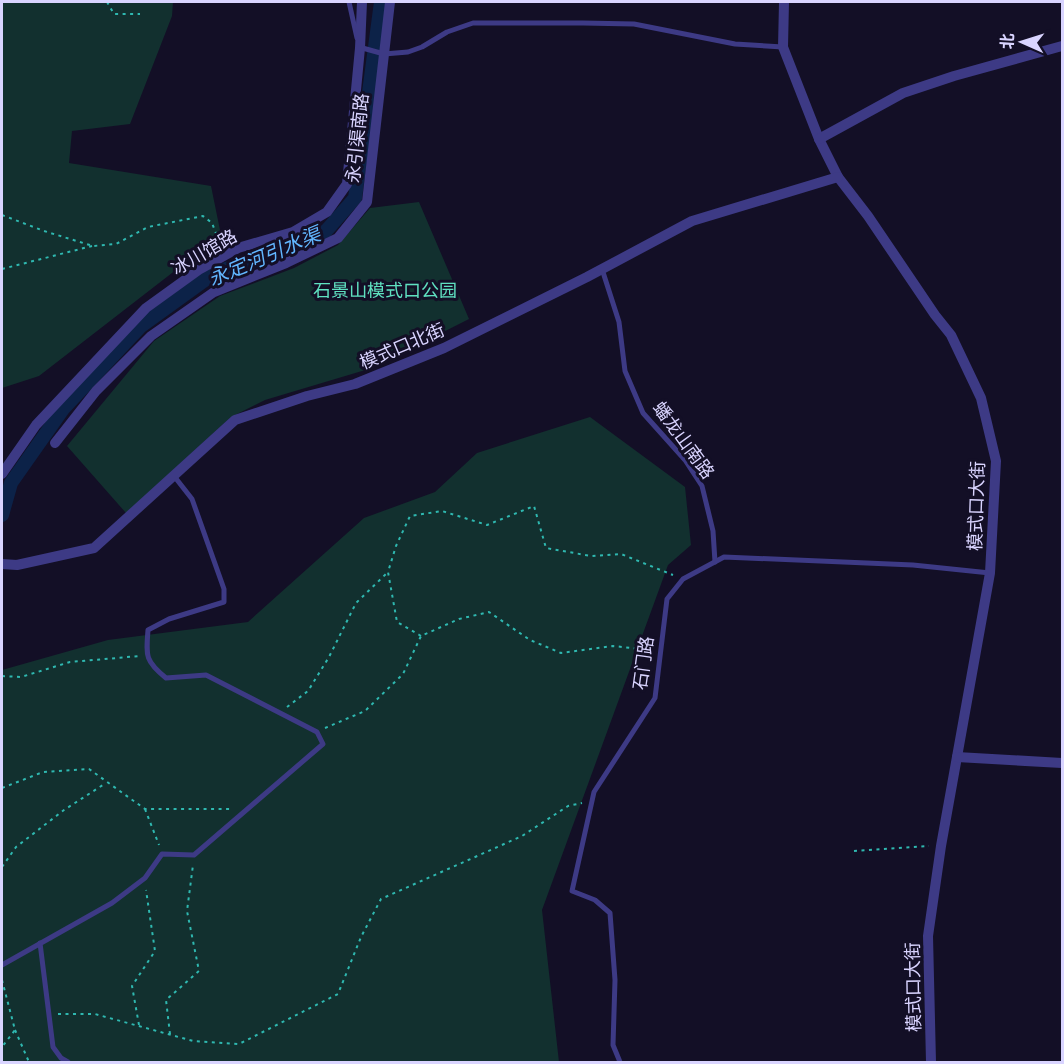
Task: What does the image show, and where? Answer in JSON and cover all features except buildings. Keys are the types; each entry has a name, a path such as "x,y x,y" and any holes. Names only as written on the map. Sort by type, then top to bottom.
{"street":[{"name":"冰川馆路","path":"2,474 36,425 146,308 200,269 224,255 238,248 293,232 327,212 347,184 362,2"},
{"name":"永引渠南路","path":"56,442 96,392 151,336 214,292 286,263 338,238 367,202 390,2"},
{"name":"模式口大街","path":"784,2 783,47 819,139 838,177 868,216 934,315 951,335 981,398 996,461 990,573 941,846 928,936 931,1062"},
{"path":"819,139 903,93 954,76 1062,46"},
{"name":"模式口北街","path":"2,564 17,565 94,548 235,420 307,396 355,384 444,348 692,222 838,177"},
{"path":"957,757 1062,763"}],"lane":[{"path":"349,2 360,48 384,54 408,52 422,47 447,32 473,23 634,24 735,44 783,47"},
{"name":"蟠龙山南路","path":"602,269 619,322 625,371 643,413 685,460 702,486 713,531 715,562"},
{"path":"2,965 112,903 145,878 162,854 194,855 323,744 317,732 206,675 165,678 152,667 146,655 148,630 169,619 224,602 224,589 192,499 174,476"},
{"name":"石门路","path":"620,1062 613,1045 615,980 610,914 595,900 572,891 594,792 655,698 667,599 683,579 724,557 913,565 990,573"},
{"path":"40,944 53,1047 68,1062"}],"path":[{"path":"107,2 114,14 140,14"},
{"path":"2,215 93,246"},
{"path":"2,269 93,246 116,244 148,227 203,216 212,223 224,255"},
{"path":"421,636 397,622 388,572 396,546 410,516 442,511 488,525 534,506 546,548 591,556 621,554 683,579"},
{"path":"279,713 309,691 356,603 388,572"},
{"path":"317,732 365,711 403,674 421,636 459,619 489,612 530,640 561,653 614,646 661,650"},
{"path":"2,676 21,677 70,662 146,655"},
{"path":"2,788 43,772 89,769 145,809 247,809"},
{"path":"2,867 16,847 64,810 106,783"},
{"path":"49,1014 95,1014 193,1041 239,1044 338,994 361,937 381,899 522,836 568,806 592,801"},
{"path":"145,809 162,854"},
{"path":"854,851 941,846"},
{"path":"170,1034 166,1000 199,971 187,911 194,855"},
{"path":"139,1025 132,986 155,951 148,914 145,878"},
{"path":"2,980 15,1030 29,1062"},
{"path":"2,1047 15,1030"}],"green space":[{"path":"2,2 173,2 172,16 130,124 72,131 69,163 211,186 221,235 39,376 2,388"},
{"name":"石景山模式口公园","path":"419,202 469,319 372,368 265,400 231,417 126,513 67,446 154,341 220,296 294,268 338,245 370,208"},
{"path":"590,417 685,487 691,545 668,565 542,910 559,1062 2,1062 2,670 108,640 248,622 364,518 435,492 477,453"}],"waterway":[{"name":"永定河引水渠","path":"2,515 11,483 63,409 141,326 213,274 326,231 355,198 381,2"}]}
